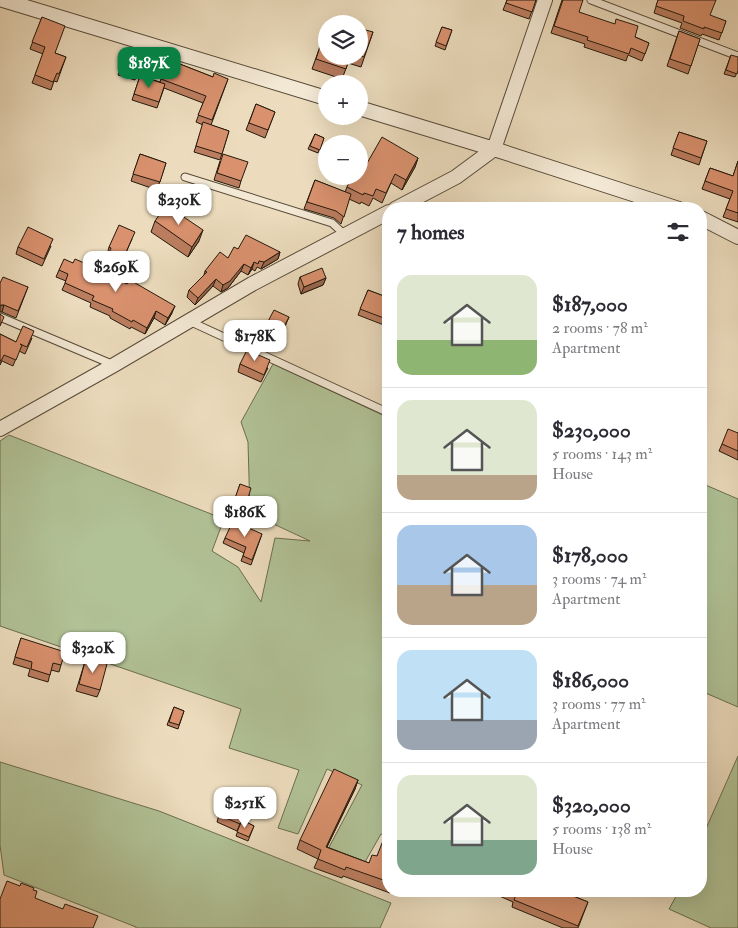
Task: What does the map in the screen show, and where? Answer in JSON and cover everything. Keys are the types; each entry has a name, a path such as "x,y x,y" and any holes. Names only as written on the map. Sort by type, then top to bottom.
{"street":[{"path":"3,0 318,96"},
{"path":"408,202 456,176 494,149 544,0"},
{"path":"368,111 658,202"},
{"path":"0,429 252,284 382,216"},
{"path":"707,221 738,237"}],"lane":[{"path":"591,0 738,56"},
{"path":"185,177 332,223 345,235"},
{"path":"0,317 114,365"},
{"path":"190,321 382,410"}],"green space":[{"path":"273,364 382,415 382,834 361,869 326,853 362,785 327,769 298,834 278,828 299,770 229,748 241,709 0,626 0,441 9,435 224,519 212,551 238,567 261,602 275,538 310,541 250,513 248,442 241,422"},
{"path":"707,486 738,499 738,707 707,694"},
{"path":"738,756 738,928 711,928 669,909 676,897 707,897 707,826"},
{"path":"0,762 159,811 391,903 380,928 136,928 4,875 0,845"}],"building":[{"path":"507,0 536,0 532,12 506,3"},
{"path":"563,0 583,0 579,12 615,24 616,19 638,26 635,37 649,43 645,54 631,48 629,54 587,40 588,37 554,26"},
{"path":"658,0 716,0 710,15 726,21 722,33 683,21 684,16 656,6"},
{"path":"42,17 65,26 55,53 66,57 59,74 57,73 53,82 35,75 45,47 32,42"},
{"path":"442,27 452,30 446,46 436,42"},
{"path":"368,31 373,32 368,46"},
{"path":"679,31 700,39 691,66 670,59"},
{"path":"127,50 143,56 137,73 121,68"},
{"path":"731,55 738,57 737,74 726,70"},
{"path":"167,59 213,77 214,73 228,79 212,120 198,115 206,96 161,79"},
{"path":"334,65 347,65 346,69"},
{"path":"140,76 165,84 159,102 134,94"},
{"path":"256,104 275,112 268,130 249,123"},
{"path":"203,122 229,131 222,154 196,146"},
{"path":"679,132 707,141 701,158 673,148"},
{"path":"315,134 318,135 318,149 310,146"},
{"path":"382,137 418,158 406,180 395,174 386,193 376,189 373,196 364,193 363,195 347,187 348,185 368,185 368,162"},
{"path":"140,154 166,163 160,182 133,174"},
{"path":"223,154 248,162 241,181 217,173"},
{"path":"738,161 738,213 726,209 733,191 705,181 710,168 733,176"},
{"path":"315,180 318,181 318,185 328,185 351,194 344,217 336,211 307,202"},
{"path":"166,205 203,230 192,247 155,221"},
{"path":"119,225 135,232 123,259 109,253 111,248 109,247"},
{"path":"28,227 53,239 44,259 18,247"},
{"path":"246,235 280,252 264,262 259,261 258,264 254,262 251,268 244,264 230,281 223,285 216,279 198,298 189,290 207,272 205,271 220,252 228,258 234,247 238,249"},
{"path":"64,259 73,263 75,259 96,268 94,270 127,284 130,280 175,306 168,318 156,311 147,328 133,320 132,322 112,311 113,309 92,300 94,296 65,283 68,274 59,270"},
{"path":"322,268 326,278 304,287 300,277"},
{"path":"3,277 28,287 18,311 4,305 0,306 0,283"},
{"path":"368,290 382,295 382,317 360,309"},
{"path":"274,310 289,317 279,336 264,329"},
{"path":"0,314 4,317 0,326"},
{"path":"23,326 34,331 27,347 20,344 22,345 16,360 4,355 1,361 0,334 16,342"},
{"path":"247,350 270,360 264,375 240,364"},
{"path":"728,429 738,433 738,451 722,444"},
{"path":"240,484 251,488 246,505 234,501"},
{"path":"233,521 262,534 252,560 243,556 246,547 225,538"},
{"path":"21,638 65,652 61,665 53,663 50,675 31,669 32,662 15,657"},
{"path":"86,658 107,664 100,690 79,684"},
{"path":"174,707 184,711 179,725 169,722"},
{"path":"334,769 358,780 326,847 369,863 372,855 377,856 382,843 382,880 346,867 345,870 318,859 321,850 300,840"},
{"path":"230,790 251,799 240,824 219,815"},
{"path":"242,820 254,826 249,837 237,832"},
{"path":"7,881 20,886 21,883 34,888 33,890 37,891 35,898 63,909 65,904 98,916 93,928 0,928 0,899"},
{"path":"515,897 576,897 588,902 578,926 514,900"}]}
